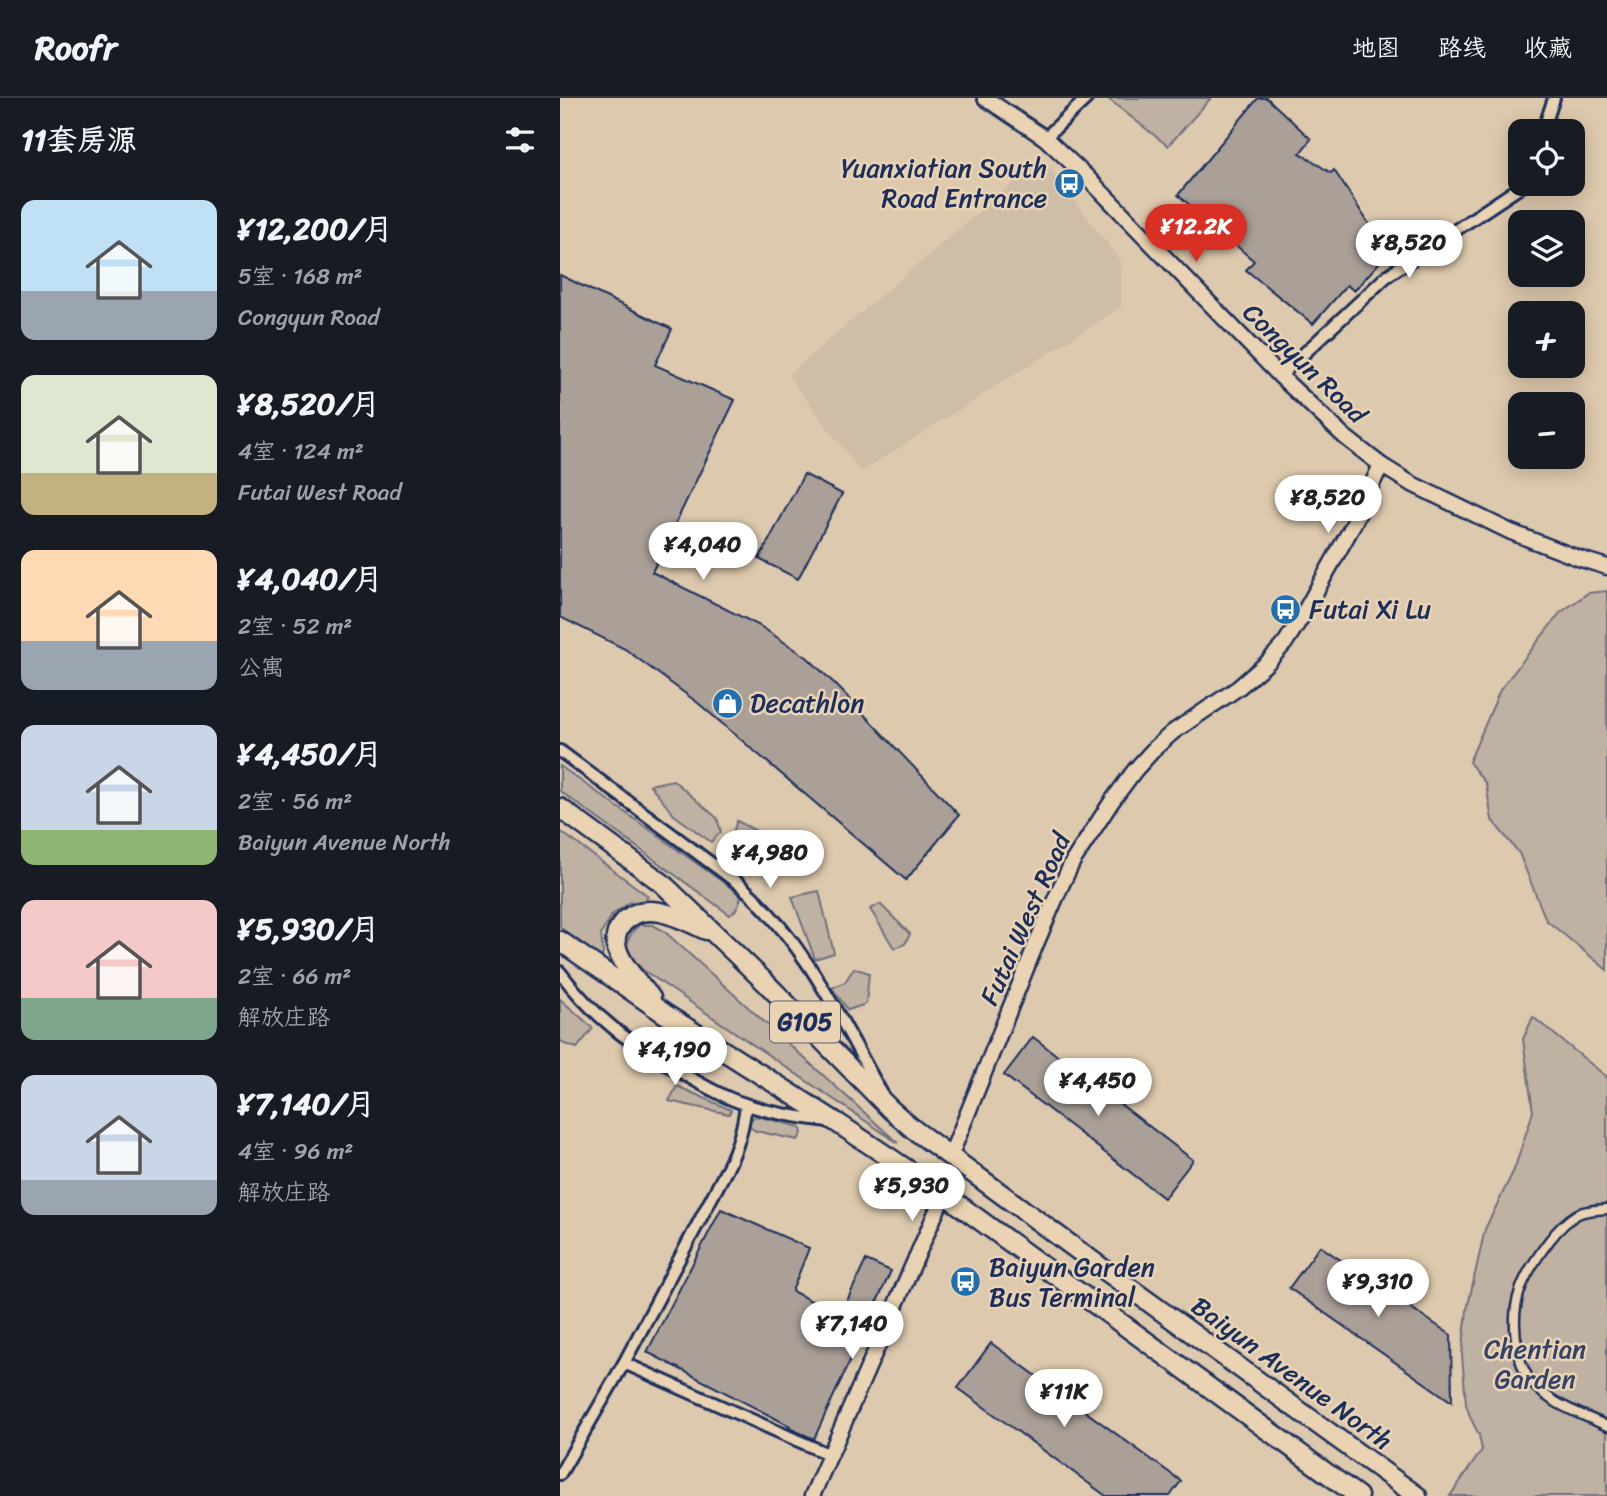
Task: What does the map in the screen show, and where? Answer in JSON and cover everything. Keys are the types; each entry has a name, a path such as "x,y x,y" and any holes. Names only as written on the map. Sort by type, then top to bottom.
{"highway":[{"name":"Baiyun Avenue North","path":"560,807 662,883 913,1129 1417,1496"},
{"path":"665,1014 620,956 616,935 621,925 634,914 644,910 668,914 719,936"},
{"name":"G105","path":"560,941 665,1014 944,1194 1358,1496"}],"street":[{"name":"Congyun Road","path":"985,98 1045,138 1087,177 1280,376 1345,438 1410,483 1501,527 1607,567"},
{"path":"1045,138 1087,98"},
{"path":"1547,119 1554,98"},
{"path":"1280,376 1388,275 1508,195"},
{"name":"Futai West Road","path":"950,1157 1036,944 1073,861 1135,769 1155,748 1173,732 1238,688 1285,643 1352,527 1381,465"},
{"path":"560,751 760,902 786,932 819,981 890,1109"},
{"path":"560,972 595,1013 626,1040 692,1079 746,1105 789,1116 836,1122"},
{"path":"560,1474 624,1363 733,1156 743,1129 746,1105"},
{"path":"812,1496 944,1194"},
{"path":"1607,1209 1577,1214 1556,1233 1534,1261 1521,1285 1514,1310 1514,1334 1521,1363 1531,1382 1548,1398 1607,1426"},
{"path":"624,1363 830,1455"}],"shaded area":[{"path":"1042,158 1121,262 1121,307 861,472 788,375"}],"green space":[{"path":"1107,98 1211,98 1168,146"},
{"path":"1607,591 1607,970 1546,920 1519,853 1492,820 1486,784 1469,762 1500,690 1560,613 1588,593"},
{"path":"560,766 734,890 741,897 734,911 730,915 560,791"},
{"path":"673,780 717,818 721,832 711,842 674,815 650,785"},
{"path":"737,821 760,833 764,861 749,860 745,845 731,838"},
{"path":"560,831 648,896 645,900 629,903 612,915 601,934 603,954 600,958 560,927"},
{"path":"819,891 834,953 815,959 792,897"},
{"path":"880,904 910,934 905,944 894,948 870,909"},
{"path":"639,925 653,925 664,931 898,1143 643,970 628,948 629,937"},
{"path":"854,968 869,973 866,1004 848,1010 832,988 845,982"},
{"path":"560,999 593,1028 577,1048 560,1040"},
{"name":"Chentian Garden","path":"1533,1017 1607,1077 1607,1496 1450,1496 1482,1450 1466,1404 1462,1355 1467,1310 1485,1229 1514,1170 1533,1112 1523,1039"},
{"path":"677,1086 731,1110 729,1114 669,1101"},
{"path":"756,1116 800,1127 802,1133 798,1140 756,1131 749,1127 750,1120"}],"building":[{"path":"1258,98 1267,98 1311,139 1300,153 1331,173 1334,170 1388,253 1354,291 1347,285 1313,324 1246,270 1254,261 1178,195"},
{"path":"560,275 672,329 655,365 735,400 652,572 760,626 808,658 959,815 906,880 698,703 625,649 560,617"},
{"path":"804,474 842,494 798,579 759,559"},
{"path":"1033,1037 1193,1160 1164,1198 1004,1075"},
{"path":"721,1209 809,1248 792,1291 840,1316 866,1260 891,1271 814,1439 647,1352"},
{"path":"1320,1246 1451,1335 1452,1402 1289,1288"},
{"path":"991,1343 1181,1481 1170,1496 1106,1496 958,1388"}],"place":[{"name":"Yuanxiatian South Road Entrance","path":"1070,183"},
{"name":"Futai Xi Lu","path":"1286,609"},
{"name":"Decathlon","path":"727,703"},
{"name":"Baiyun Garden Bus Terminal","path":"966,1282"}]}
